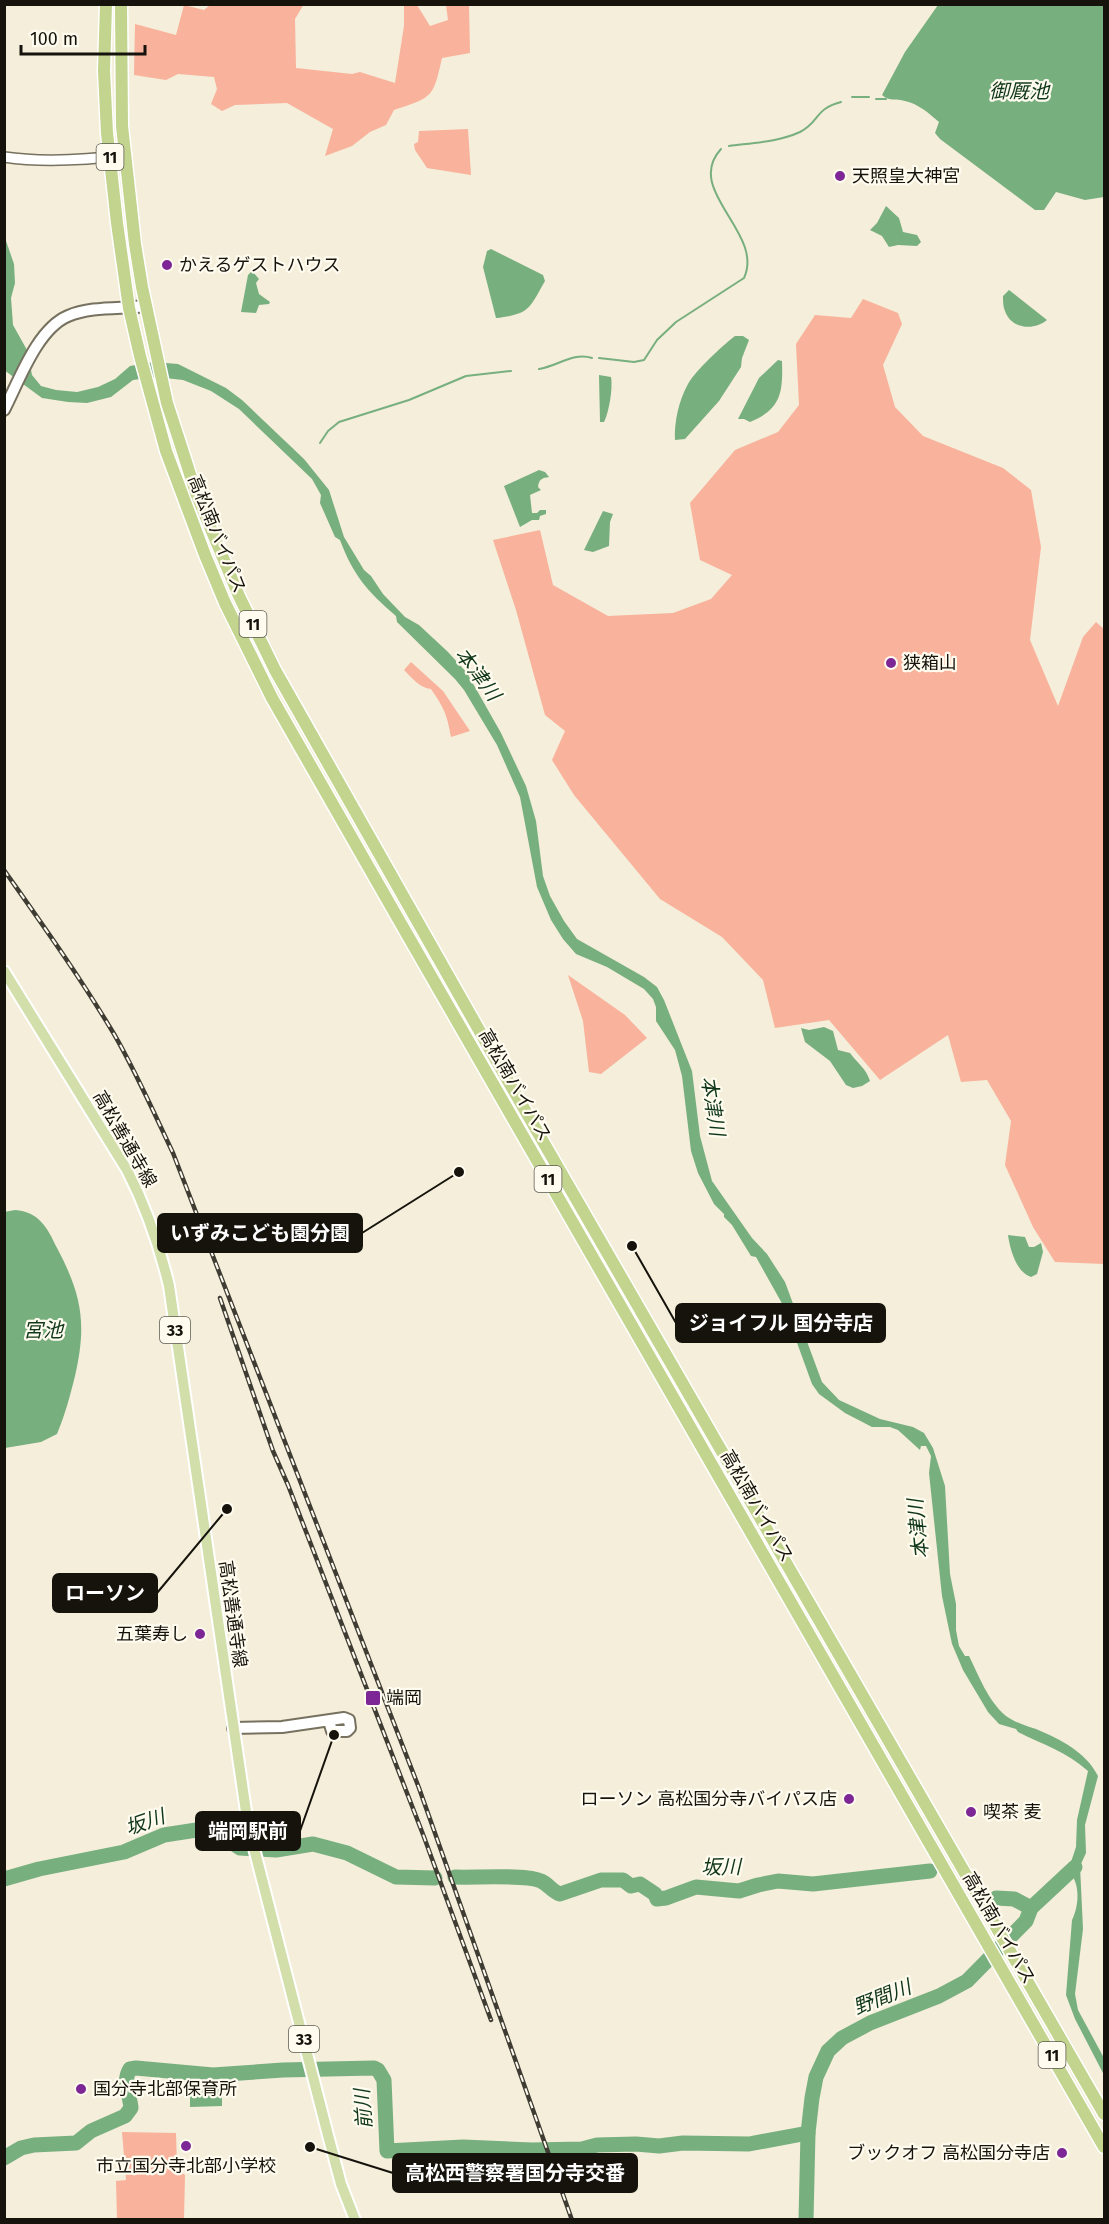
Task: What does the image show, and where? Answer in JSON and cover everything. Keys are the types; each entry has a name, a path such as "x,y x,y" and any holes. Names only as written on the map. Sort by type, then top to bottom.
{"highway":[{"name":"高松南バイパス","path":"106,4 104,71 110,157 129,308 166,451 225,603 272,698 1104,2147"},
{"name":"高松南バイパス","path":"121,4 122,126 135,244 146,306 167,403 196,493 239,596 275,670 496,1060 1104,2114"}],"main road":[{"path":"4,410 36,348 54,324 69,315 146,306"},
{"name":"高松善通寺線","path":"4,971 127,1170 144,1204 159,1246 169,1286 233,1728 252,1843 339,2175 355,2220"},
{"path":"233,1728 282,1727 328,1721"}],"street":[{"path":"4,157 51,160 126,155"}],"shaded area":[{"path":"304,4 295,19 296,68 352,74 360,72 395,83 404,26 404,6 398,5 417,5 430,26 448,20 446,5 469,5 470,53 442,58 436,81 429,94 417,102 394,110 386,125 370,132 352,146 325,156 333,129 287,103 235,105 222,111 211,104 217,89 214,77 178,74 166,80 134,75 135,24 176,35 184,5 204,10 210,5"},
{"path":"468,129 471,175 427,168 415,150 414,144 418,142 419,131"},
{"path":"863,299 898,313 902,324 883,365 895,407 923,436 1003,468 1031,490 1041,547 1030,640 1058,706 1083,637 1096,622 1104,629 1104,1264 1055,1262 1033,1227 1005,1165 1011,1121 987,1080 961,1082 948,1035 880,1080 829,1020 775,1028 763,980 722,937 660,899 574,795 552,760 565,731 545,715 516,610 493,540 540,530 553,585 608,616 673,613 711,599 732,575 700,560 690,503 735,450 778,432 799,405 796,344 815,315 851,318"},
{"path":"411,662 443,691 470,731 451,737 444,712 431,689 420,685 404,670"},
{"path":"568,975 625,1015 647,1038 601,1074 589,1072 583,1021"},
{"path":"122,2132 176,2133 177,2169 185,2175 184,2219 117,2219 116,2181 126,2180"}],"water":[{"name":"御厩池","path":"938,5 1104,5 1104,197 1085,200 1056,192 1044,210 1035,210 940,139 935,133 939,122 927,112 910,102 890,99 882,95 905,52"},
{"path":"886,206 899,218 903,232 917,235 921,242 917,246 889,247 882,236 870,230 877,223"},
{"path":"4,235 14,264 15,283 11,298 13,325 27,350 32,375 41,386 77,392 98,387 115,379 130,366 153,362 178,364 226,388 242,400 304,459 329,490 344,537 364,570 405,617 419,625 467,673 501,733 526,786 536,821 543,876 550,896 564,921 577,939 644,977 657,987 692,1071 700,1136 712,1181 752,1238 767,1254 785,1282 822,1382 839,1400 880,1419 913,1427 924,1433 933,1448 945,1486 950,1574 956,1604 956,1630 959,1646 965,1656 969,1656 989,1696 1006,1716 1072,1747 1087,1760 1098,1776 1085,1825 1086,1853 1080,1866 1083,1929 1075,1994 1078,2010 1104,2058 1104,2075 1075,2019 1066,1995 1072,1920 1078,1894 1075,1881 1068,1871 1076,1847 1077,1820 1088,1771 1063,1754 1016,1729 999,1724 988,1712 963,1670 952,1644 942,1596 929,1473 931,1456 926,1446 921,1446 920,1450 898,1430 890,1427 872,1427 845,1413 819,1394 812,1384 784,1307 756,1257 751,1256 732,1225 714,1204 698,1173 691,1151 682,1076 675,1050 656,1021 656,1007 653,999 644,989 607,967 576,954 563,939 551,920 537,887 520,797 497,745 455,679 397,622 396,616 369,591 356,573 340,540 335,537 320,503 321,495 312,479 239,409 211,391 183,380 156,377 133,380 111,397 87,403 68,402 42,398 4,370"},
{"path":"491,249 543,275 545,281 540,290 531,304 522,312 496,318 483,267 487,251"},
{"path":"252,271 259,279 256,283 259,294 270,302 259,305 256,313 241,312 248,275"},
{"path":"1009,290 1047,320 1030,327 1012,322 1003,304 1003,296"},
{"path":"735,336 743,336 749,340 741,367 719,401 685,439 675,440 678,411 688,384 703,365"},
{"path":"778,360 782,361 782,382 778,399 774,405 750,422 738,419 759,378"},
{"path":"599,375 611,377 610,400 604,422 600,422"},
{"path":"539,470 545,472 549,477 540,481 538,487 541,490 530,495 532,513 546,510 546,514 540,516 539,520 532,520 520,527 504,486"},
{"path":"603,511 613,514 610,522 609,546 593,552 584,550"},
{"path":"824,1027 833,1031 838,1050 850,1053 864,1069 870,1081 853,1088 846,1085 830,1061 805,1042 801,1028 809,1030"},
{"name":"宮池","path":"15,1210 36,1217 46,1227 53,1240 77,1295 81,1341 73,1383 57,1434 41,1442 5,1448 4,1212"},
{"path":"1008,1235 1025,1237 1029,1247 1041,1243 1043,1252 1037,1274 1031,1277 1021,1270 1012,1253"},
{"path":"222,2088 222,2106 190,2107 190,2089"}],"waterway":[{"path":"852,97 869,97"},
{"path":"876,99 886,99"},
{"path":"729,146 765,142 800,132 826,108 841,102"},
{"path":"599,358 634,362 644,360 657,340 676,322 744,278 747,261 744,245 717,196 712,180 712,164 721,149"},
{"path":"539,369 572,358 592,358"},
{"path":"320,443 328,431 339,422 409,400 466,376 511,371"},
{"name":"坂川","path":"4,1879 39,1869 124,1852 164,1835 203,1829 222,1836 240,1848 276,1850 313,1844 347,1853 396,1877 435,1878"},
{"name":"野間川","path":"806,2220 808,2133 812,2098 816,2077 828,2051 842,2038 870,2023 939,1996 967,1981 1026,1921 1031,1908 1075,1867"},
{"name":"坂川","path":"455,1877 534,1879 544,1882 560,1894 601,1880 623,1880 631,1886 640,1884 655,1894 657,1899 696,1887 739,1891 778,1881 813,1884 930,1871"},
{"name":"坂川","path":"996,1898 1014,1899 1031,1908"},
{"name":"前川","path":"4,2158 21,2148 34,2145 76,2143 91,2131 125,2116 131,2108 127,2078 130,2069 136,2068 213,2075 283,2070 374,2068 384,2080 387,2151 463,2147 532,2150 582,2149 597,2145 749,2144 808,2133"}],"railway":[{"path":"4,870 74,971 114,1034 173,1153 419,1788 572,2220"},
{"path":"220,1298 273,1451 424,1837 491,2020"}],"place":[{"name":"天照皇大神宮","path":"840,176"},
{"name":"かえるゲストハウス","path":"167,265"},
{"name":"狭箱山","path":"891,663"},
{"name":"いずみこども園分園","path":"459,1172"},
{"name":"ジョイフル 国分寺店","path":"632,1246"},
{"name":"ローソン","path":"227,1509"},
{"name":"五葉寿し","path":"200,1634"},
{"name":"端岡","path":"373,1698"},
{"name":"端岡駅前","path":"334,1735"},
{"name":"ローソン 高松国分寺バイパス店","path":"849,1799"},
{"name":"喫茶 麦","path":"971,1812"},
{"name":"国分寺北部保育所","path":"81,2089"},
{"name":"市立国分寺北部小学校","path":"186,2146"},
{"name":"高松西警察署国分寺交番","path":"310,2147"},
{"name":"ブックオフ 高松国分寺店","path":"1062,2153"}],"water label":[{"name":"本津川","path":"478,674"},
{"name":"本津川","path":"713,1106"},
{"name":"本津川","path":"918,1529"}]}
